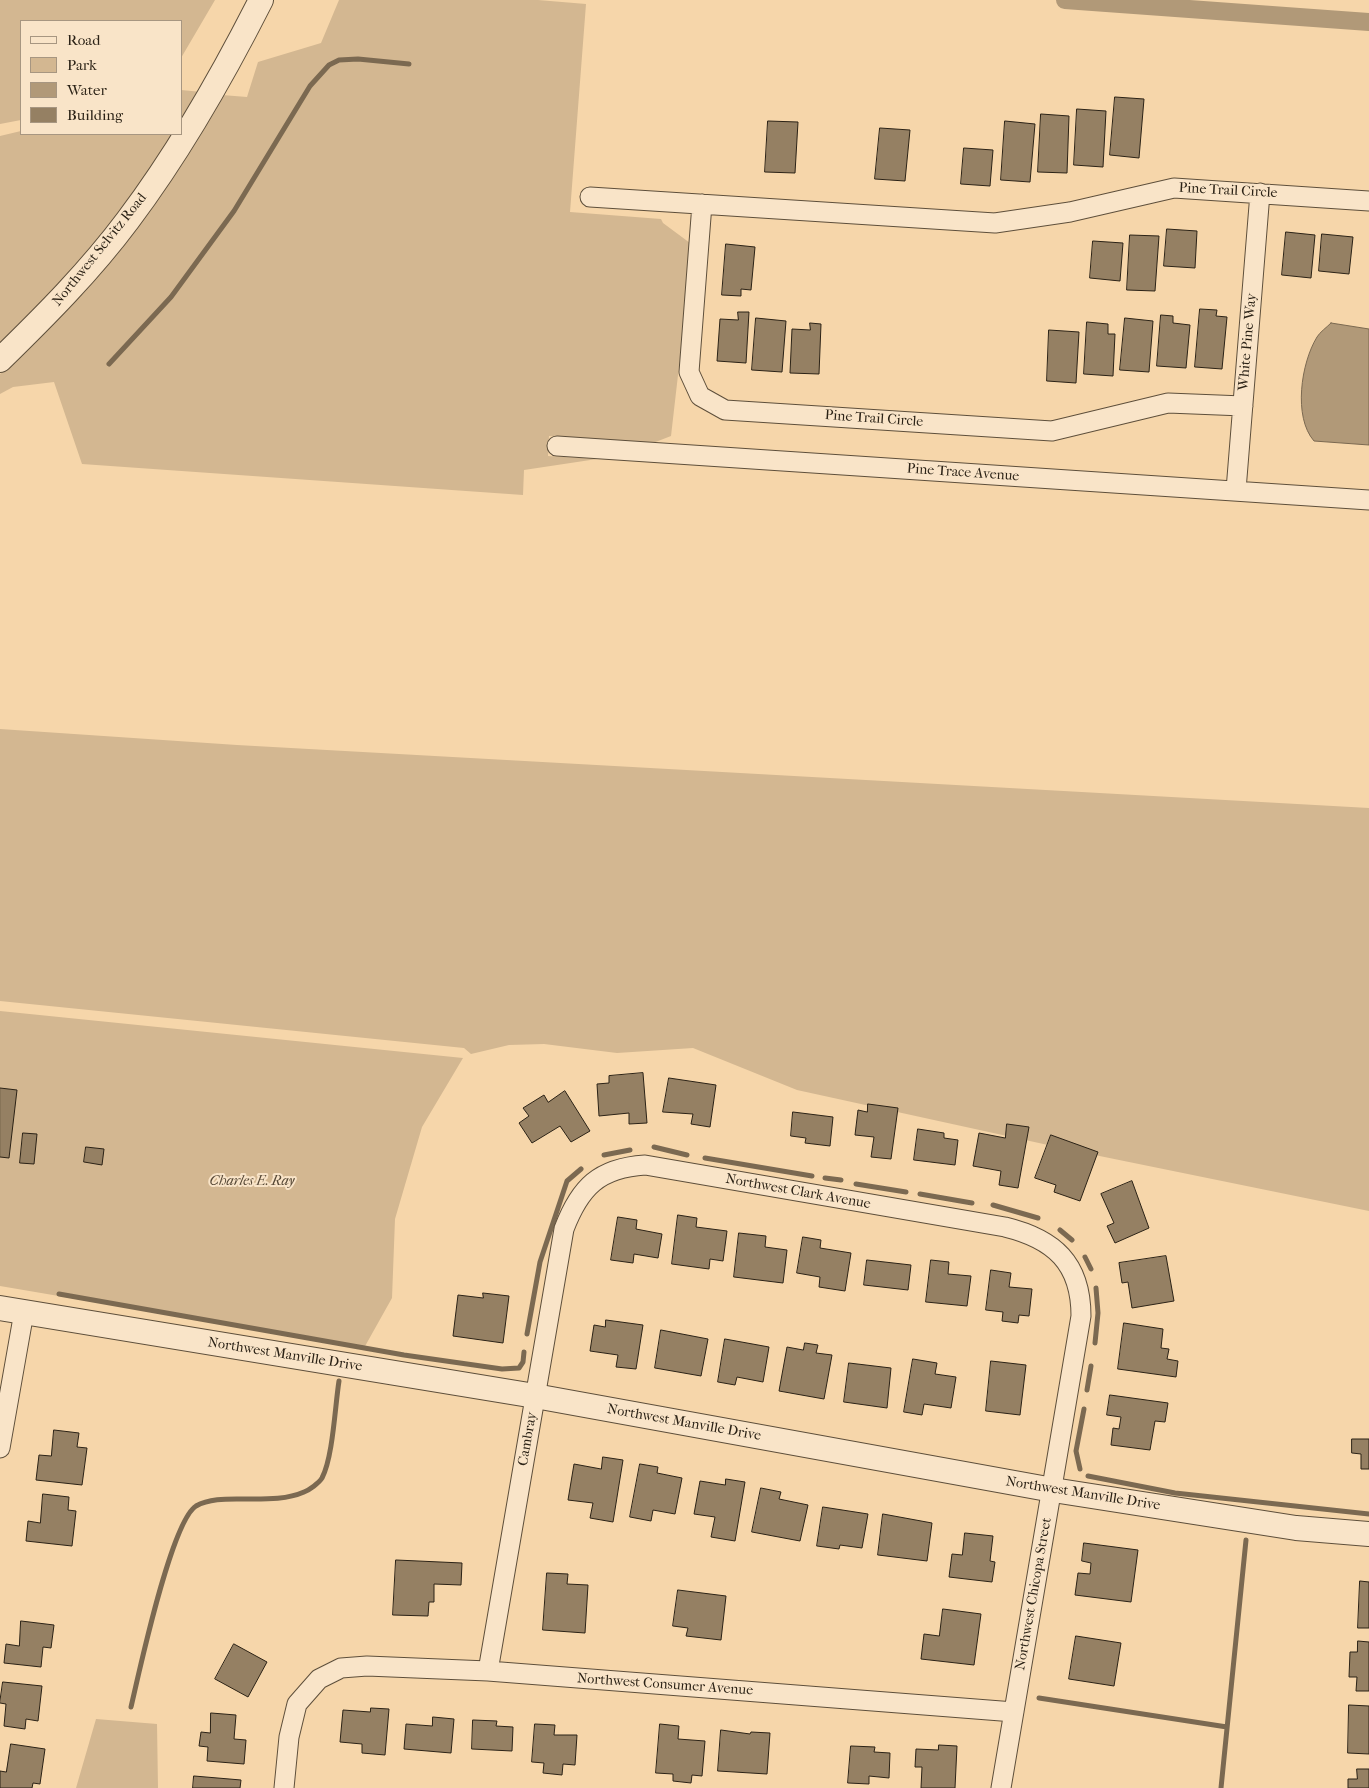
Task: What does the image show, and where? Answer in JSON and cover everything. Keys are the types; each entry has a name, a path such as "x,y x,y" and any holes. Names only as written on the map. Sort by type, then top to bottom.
{"street":[{"name":"Northwest Selvitz Road","path":"0,360 52,309 127,222 172,158 220,80 261,0"},
{"name":"Pine Trail Circle","path":"590,197 995,223 1070,212 1174,188 1369,201"},
{"name":"White Pine Way","path":"1236,490 1260,193"},
{"name":"Pine Trail Circle","path":"702,204 689,372 700,396 725,410 1052,431 1168,403 1243,406"},
{"name":"Pine Trace Avenue","path":"557,446 1369,500"},
{"name":"Northwest Clark Avenue","path":"572,1208 581,1194 604,1174 629,1166 646,1165 1005,1227 1038,1238"},
{"name":"Cambray","path":"488,1671 564,1229 572,1208"},
{"name":"Northwest Chicopa Street","path":"1001,1788 1078,1340 1081,1306 1076,1282 1067,1262 1051,1245 1038,1238"},
{"name":"Northwest Manville Drive","path":"0,1308 535,1396 1053,1490 1296,1528 1369,1534"},
{"path":"0,1448 24,1312"},
{"name":"Northwest Consumer Avenue","path":"284,1788 289,1737 297,1704 319,1679 341,1668 367,1666 488,1671 1014,1712"}],"green space":[{"path":"0,0 215,0 182,56 182,20 20,20 20,120 0,124"},
{"path":"339,0 538,0 586,4 570,212 661,219 663,223 690,243 671,436 653,443 549,436 548,456 597,459 524,470 523,495 82,464 54,382 13,387 0,394 0,374 58,316 222,95 247,97 258,62 321,43"},
{"path":"182,90 202,92 182,124"},
{"path":"20,131 20,135 175,135 120,215 46,302 0,347 0,136"},
{"path":"0,729 237,745 1369,808 1369,1211 1080,1152 797,1090 693,1048 617,1053 544,1044 509,1045 471,1054 464,1048 0,1001"},
{"name":"Charles E. Ray","path":"0,1011 463,1058 422,1127 395,1219 392,1298 364,1348 0,1286"},
{"path":"96,1719 157,1724 158,1788 76,1788"}],"water":[{"path":"1331,323 1369,329 1369,445 1314,441 1307,431 1303,418 1302,404 1303,375 1311,348 1321,332"}],"building":[{"path":"1115,97 1144,99 1139,158 1110,155"},
{"path":"1077,109 1106,111 1103,167 1074,165"},
{"path":"1041,114 1069,116 1067,173 1038,172"},
{"path":"768,121 798,122 795,173 765,172"},
{"path":"1005,121 1035,124 1030,182 1001,180"},
{"path":"880,128 910,130 905,181 875,179"},
{"path":"964,148 993,150 990,186 961,184"},
{"path":"1167,229 1197,231 1195,268 1164,266"},
{"path":"1286,232 1315,235 1311,278 1282,275"},
{"path":"1322,234 1353,237 1349,274 1319,271"},
{"path":"1130,235 1159,236 1155,291 1127,290"},
{"path":"1093,241 1123,243 1120,281 1090,278"},
{"path":"726,244 755,247 751,290 741,289 741,296 722,295"},
{"path":"1200,309 1217,310 1216,316 1227,317 1222,369 1195,367"},
{"path":"738,312 749,312 746,363 717,361 720,319 738,320"},
{"path":"1161,315 1173,316 1173,323 1190,325 1186,368 1157,366"},
{"path":"756,318 786,321 782,372 752,370"},
{"path":"1125,318 1153,321 1149,372 1120,370"},
{"path":"1087,322 1108,324 1108,334 1115,334 1113,376 1084,374"},
{"path":"810,323 821,324 819,374 790,373 792,329 810,330"},
{"path":"1049,330 1079,332 1076,383 1047,381"},
{"path":"643,1073 647,1123 629,1124 629,1113 599,1116 597,1084 609,1083 609,1076"},
{"path":"669,1078 716,1085 710,1127 691,1124 693,1114 663,1112"},
{"path":"0,1088 17,1090 9,1158 0,1157"},
{"path":"565,1091 590,1131 571,1142 560,1126 532,1143 519,1123 529,1116 523,1108 544,1095 548,1102"},
{"path":"868,1104 898,1108 891,1159 871,1157 874,1137 855,1135 858,1110 867,1112"},
{"path":"793,1112 833,1117 830,1146 805,1143 806,1138 791,1136"},
{"path":"1007,1124 1029,1127 1018,1188 999,1185 1001,1171 973,1166 979,1133 1005,1138"},
{"path":"918,1129 944,1133 944,1138 958,1140 955,1165 914,1160"},
{"path":"23,1133 37,1134 34,1164 20,1163"},
{"path":"1051,1135 1098,1152 1080,1201 1054,1192 1056,1185 1035,1178"},
{"path":"86,1147 104,1149 102,1165 84,1162"},
{"path":"1132,1181 1149,1228 1115,1243 1107,1226 1114,1223 1101,1194"},
{"path":"678,1215 697,1218 696,1227 727,1231 723,1261 710,1259 709,1269 672,1264"},
{"path":"618,1217 637,1220 636,1229 662,1234 658,1258 634,1254 633,1263 611,1260"},
{"path":"739,1233 766,1236 765,1247 787,1250 783,1283 734,1277"},
{"path":"803,1237 821,1240 820,1248 851,1253 845,1291 819,1287 820,1277 797,1273"},
{"path":"1166,1256 1174,1301 1132,1308 1128,1282 1122,1283 1119,1263"},
{"path":"867,1260 911,1265 908,1290 864,1285"},
{"path":"931,1260 949,1262 948,1274 971,1276 967,1306 926,1302"},
{"path":"991,1270 1011,1273 1009,1287 1032,1289 1029,1316 1019,1315 1018,1323 1002,1321 1003,1312 986,1310"},
{"path":"483,1293 509,1296 503,1343 453,1336 458,1295 483,1298"},
{"path":"606,1320 643,1325 636,1369 616,1367 618,1355 590,1351 594,1325 605,1327"},
{"path":"1124,1323 1163,1329 1161,1348 1169,1349 1167,1359 1178,1361 1176,1377 1118,1369"},
{"path":"661,1330 708,1339 701,1376 655,1368"},
{"path":"725,1339 769,1347 763,1382 737,1377 735,1385 718,1382"},
{"path":"805,1343 818,1345 816,1353 832,1355 824,1399 779,1391 787,1347 803,1350"},
{"path":"913,1359 937,1363 935,1374 956,1377 951,1408 924,1404 922,1415 904,1412"},
{"path":"991,1361 1026,1365 1020,1415 986,1411"},
{"path":"849,1363 891,1368 887,1408 844,1402"},
{"path":"1110,1395 1168,1403 1165,1422 1155,1421 1150,1450 1111,1445 1113,1428 1119,1429 1121,1417 1107,1415"},
{"path":"54,1430 79,1433 77,1447 87,1448 82,1485 36,1480 39,1455 51,1456"},
{"path":"1352,1439 1369,1439 1369,1469 1361,1469 1361,1454 1352,1453"},
{"path":"603,1457 623,1460 613,1522 590,1518 593,1503 568,1500 574,1464 601,1469"},
{"path":"640,1464 658,1467 657,1473 682,1478 675,1514 653,1510 651,1521 630,1517"},
{"path":"726,1479 745,1482 735,1541 711,1537 715,1517 694,1514 700,1481 725,1485"},
{"path":"761,1488 781,1492 779,1499 808,1505 800,1541 752,1532"},
{"path":"43,1494 69,1497 68,1510 76,1511 72,1546 26,1541 28,1521 40,1523"},
{"path":"823,1507 868,1514 862,1548 840,1545 839,1549 817,1546"},
{"path":"883,1514 932,1523 927,1561 878,1555"},
{"path":"965,1533 993,1536 990,1561 995,1562 992,1582 949,1577 952,1554 962,1555"},
{"path":"1084,1543 1138,1550 1131,1602 1075,1595 1078,1573 1090,1574 1091,1563 1082,1561"},
{"path":"396,1560 462,1563 461,1585 434,1584 434,1602 429,1602 428,1616 393,1615"},
{"path":"547,1573 568,1574 567,1584 588,1585 585,1633 543,1630"},
{"path":"1360,1581 1369,1582 1369,1628 1358,1628"},
{"path":"678,1590 726,1596 721,1640 686,1636 688,1628 673,1626"},
{"path":"943,1609 981,1614 974,1665 921,1659 924,1634 939,1636"},
{"path":"21,1621 54,1625 51,1648 43,1647 41,1667 4,1663 6,1644 19,1646"},
{"path":"1076,1636 1121,1643 1114,1686 1069,1679"},
{"path":"1358,1641 1369,1642 1369,1691 1356,1691 1357,1677 1349,1677 1350,1652 1357,1652"},
{"path":"234,1644 267,1662 248,1697 215,1679"},
{"path":"3,1682 42,1686 38,1721 26,1719 25,1729 4,1726 6,1704 0,1703"},
{"path":"1349,1705 1369,1706 1369,1754 1348,1753"},
{"path":"371,1708 389,1709 385,1755 362,1753 362,1744 340,1742 343,1710 370,1712"},
{"path":"211,1713 236,1715 234,1739 246,1740 244,1764 207,1761 208,1747 199,1746 201,1732 210,1733"},
{"path":"433,1717 454,1719 451,1753 404,1749 406,1724 432,1726"},
{"path":"473,1720 497,1721 496,1726 513,1727 512,1751 472,1749"},
{"path":"535,1724 555,1725 554,1735 577,1735 575,1765 563,1764 562,1775 543,1773 544,1763 532,1762"},
{"path":"660,1724 679,1726 678,1739 705,1741 702,1776 692,1775 691,1783 673,1781 673,1774 656,1773"},
{"path":"721,1730 750,1734 751,1732 770,1733 767,1774 718,1771"},
{"path":"11,1744 45,1749 40,1784 33,1783 32,1788 0,1788 0,1771 6,1772"},
{"path":"939,1745 957,1746 955,1788 921,1788 922,1767 915,1767 916,1749 938,1750"},
{"path":"851,1746 875,1747 874,1752 890,1753 889,1778 869,1776 869,1784 848,1783"},
{"path":"1357,1769 1369,1769 1369,1788 1348,1788 1348,1779 1357,1779"},
{"path":"194,1776 241,1780 240,1788 193,1788"}],"waterway":[{"path":"1065,0 1369,22"},
{"path":"109,364 171,297 234,211 310,86 329,65 339,60 358,59 409,64"},
{"path":"654,1147 687,1155"},
{"path":"604,1155 630,1150"},
{"path":"705,1158 812,1176"},
{"path":"527,1334 540,1262 567,1181 581,1169"},
{"path":"825,1178 841,1180"},
{"path":"856,1184 906,1192"},
{"path":"920,1194 972,1203"},
{"path":"993,1205 1038,1218"},
{"path":"1060,1230 1072,1240"},
{"path":"1085,1257 1091,1269"},
{"path":"1095,1343 1098,1313 1096,1288"},
{"path":"59,1294 404,1355 502,1369 519,1368 523,1362 524,1352"},
{"path":"1087,1390 1091,1366"},
{"path":"131,1707 157,1600 176,1539 186,1518 201,1503 226,1499 282,1498 297,1495 316,1484 322,1478 329,1458 339,1381"},
{"path":"1080,1469 1076,1451 1084,1409"},
{"path":"1088,1476 1175,1493 1369,1514"},
{"path":"1221,1788 1246,1540"},
{"path":"1039,1698 1227,1727"}]}
